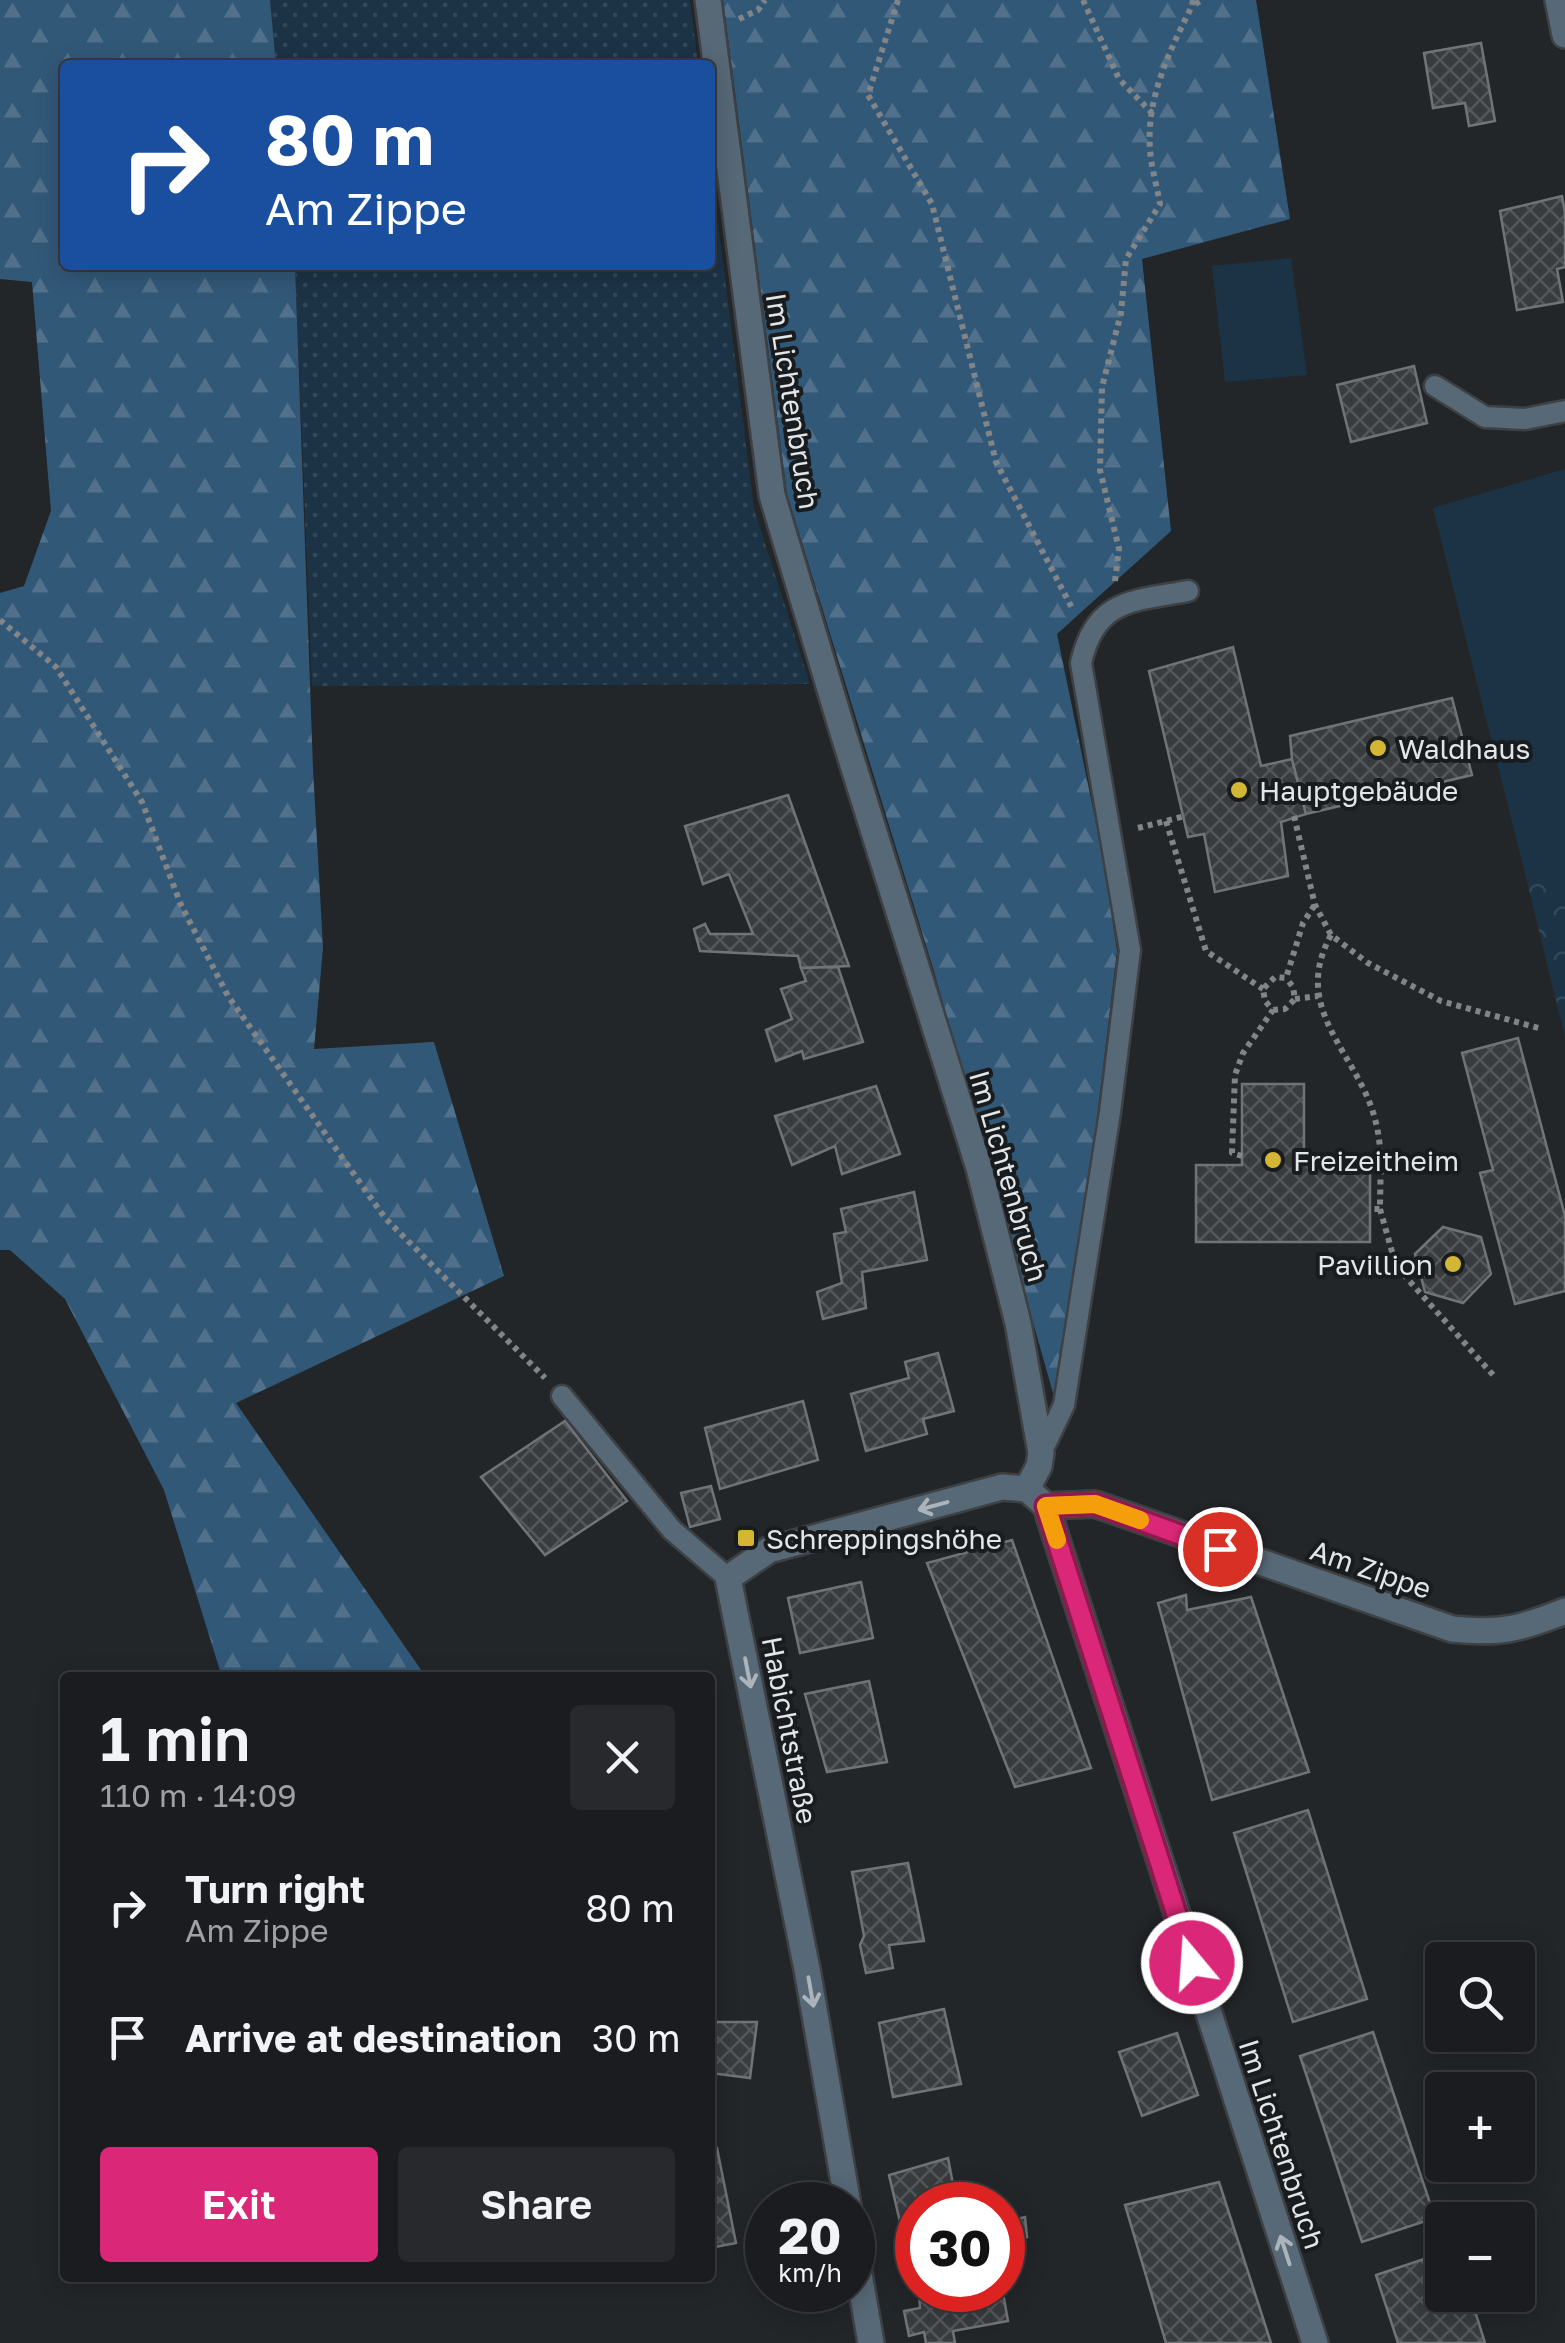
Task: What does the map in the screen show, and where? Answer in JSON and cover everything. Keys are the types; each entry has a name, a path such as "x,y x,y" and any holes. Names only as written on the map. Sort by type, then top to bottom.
{"street":[{"name":"Im Lichtenbruch","path":"708,0 772,495 979,1168 1018,1323 1041,1453 1037,1498 1314,2343"},
{"path":"1558,0 1565,34"},
{"path":"728,1578 769,1550 1002,1487 1037,1498"},
{"name":"Am Zippe","path":"1037,1498 1095,1504 1452,1628 1492,1633 1539,1622 1565,1611"},
{"name":"Habichtstraße","path":"728,1578 808,1969 844,2182"},
{"path":"866,2312 871,2343"}],"lane":[{"path":"1436,386 1485,418 1525,420 1565,411"},
{"path":"1041,1453 1064,1405 1110,1112 1130,950 1081,662 1087,638 1111,608 1188,591"},
{"path":"562,1396 672,1530 728,1578"}],"path":[{"path":"898,0 868,95 932,204 996,462 1068,600"},
{"path":"1083,0 1119,79 1152,114"},
{"path":"1111,608 1119,549 1100,470 1102,387 1121,314 1126,259 1160,204 1150,149 1152,114 1166,58 1193,3 1202,0"},
{"path":"0,620 56,667 142,802 181,906 228,996 385,1218 562,1396"},
{"path":"1112,835 1185,816"},
{"path":"1294,816 1315,905 1331,935 1368,964 1441,1001 1542,1029"},
{"path":"1166,821 1206,951 1263,989"},
{"path":"1286,978 1303,923 1315,905"},
{"path":"1331,935 1318,958 1318,996 1376,1121 1380,1209 1396,1266 1494,1376"},
{"path":"1263,989 1275,978 1286,978"},
{"path":"1286,978 1295,999"},
{"path":"1263,989 1264,1001 1273,1010"},
{"path":"1242,1156 1232,1154 1235,1076 1243,1053 1273,1010 1285,1008 1295,999 1318,996"},
{"path":"1370,1209 1380,1209"}],"green space":[{"path":"0,0 270,0 276,60 60,60 60,270 295,270 323,948 314,1049 434,1042 504,1276 236,1403 423,1672 220,1672 164,1490 65,1299 10,1250 0,1250 0,593 24,586 51,511 32,282 0,279"},
{"path":"270,0 690,0 697,60 276,60"},
{"path":"723,0 1256,0 1290,219 1142,259 1171,531 1057,634 1104,862 1117,951 1091,1168 1055,1400 933,968 787,494"},
{"path":"715,200 754,509 810,684 312,686 295,270 715,270"},
{"path":"1291,258 1307,375 1225,382 1212,266"},
{"path":"1565,469 1565,870 1527,882 1433,508"},
{"path":"1565,870 1565,1037 1527,882"}],"building":[{"path":"1481,43 1495,121 1469,126 1465,103 1433,108 1424,53"},
{"path":"1562,196 1565,267 1557,269 1563,302 1517,310 1500,211"},
{"path":"1414,366 1427,423 1351,442 1337,385"},
{"name":"Hauptgebäude","path":"1233,647 1261,766 1292,759 1306,814 1281,822 1288,876 1215,892 1204,834 1188,837 1149,671"},
{"name":"Waldhaus","path":"1452,698 1472,775 1306,814 1290,736"},
{"path":"788,795 849,966 801,968 798,956 700,951 694,929 705,924 710,934 753,934 729,874 703,884 685,826"},
{"path":"838,967 863,1042 804,1059 802,1051 776,1061 766,1030 792,1019 781,989 806,981 801,968"},
{"path":"1518,1038 1565,1216 1565,1291 1515,1304 1480,1173 1493,1170 1462,1053"},
{"name":"Freizeitheim","path":"1242,1084 1304,1084 1304,1165 1370,1165 1370,1242 1196,1242 1196,1165 1242,1165"},
{"path":"876,1086 900,1154 842,1174 835,1146 792,1165 775,1116"},
{"path":"914,1192 927,1260 862,1272 866,1308 823,1319 817,1292 842,1283 834,1234 846,1232 841,1209"},
{"name":"Pavillion","path":"1443,1227 1481,1237 1491,1274 1463,1303 1425,1292 1415,1254"},
{"path":"938,1353 954,1411 923,1419 927,1434 866,1451 851,1394 909,1378 905,1362"},
{"path":"803,1401 818,1460 720,1489 705,1428"},
{"path":"565,1421 627,1501 545,1555 481,1477"},
{"path":"711,1486 720,1519 690,1527 681,1493"},
{"path":"1012,1540 1091,1768 1015,1787 927,1563"},
{"path":"861,1582 873,1638 800,1653 788,1598"},
{"path":"1186,1595 1187,1610 1251,1597 1309,1772 1212,1800 1158,1603"},
{"path":"869,1681 887,1762 827,1772 805,1694"},
{"path":"1308,1810 1367,1999 1293,2022 1234,1833"},
{"path":"908,1863 924,1941 889,1945 893,1968 866,1973 860,1945 864,1936 852,1872"},
{"path":"944,2009 961,2084 893,2097 879,2023"},
{"path":"715,2022 757,2022 750,2078 715,2074"},
{"path":"1373,2032 1430,2202 1425,2202 1425,2221 1362,2242 1300,2056"},
{"path":"1177,2033 1198,2095 1142,2116 1119,2052"},
{"path":"715,2149 736,2243 715,2247"},
{"path":"948,2158 953,2182 895,2182 895,2201 889,2175"},
{"path":"1219,2182 1271,2343 1166,2343 1125,2205"},
{"path":"1425,2259 1425,2312 1475,2312 1485,2343 1398,2343 1376,2275"},
{"path":"904,2312 1006,2312 1008,2321 953,2331 955,2343 926,2343 924,2332 909,2336"}],"slow traffic":[{"path":"1057,1540 1046,1506 1095,1504 1140,1520"}],"place":[{"name":"Waldhaus","path":"1378,748"},
{"name":"Hauptgebäude","path":"1239,790"},
{"name":"Freizeitheim","path":"1273,1160"},
{"name":"Pavillion","path":"1453,1264"},
{"name":"Schreppingshöhe","path":"746,1538"}],"route":[{"path":"1192,1963 1046,1506 1095,1504 1220,1549"}]}
